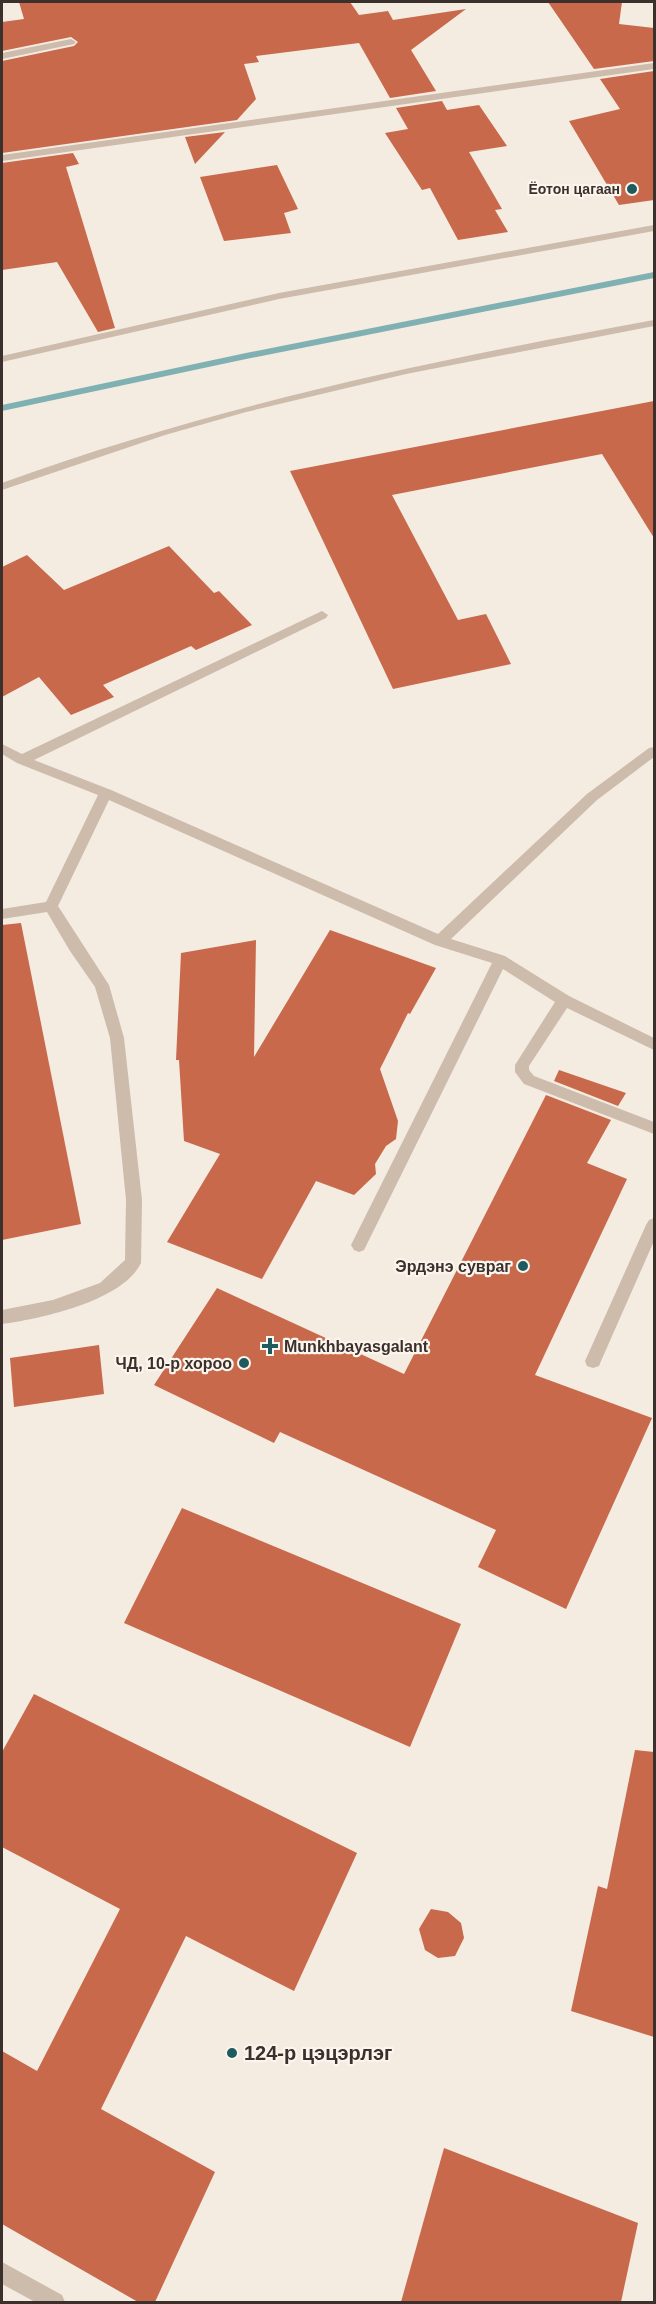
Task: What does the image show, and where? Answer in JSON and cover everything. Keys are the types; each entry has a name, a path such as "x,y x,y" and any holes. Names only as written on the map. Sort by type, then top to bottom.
{"street":[{"path":"2,56 71,42"},
{"path":"2,158 654,66"},
{"path":"2,359 279,297 654,228"},
{"path":"2,487 112,447 332,387 479,355 654,323"},
{"path":"22,760 322,615"},
{"path":"2,748 22,760 106,793 440,941 500,960 564,1000 654,1044"},
{"path":"440,941 592,797 654,751"},
{"path":"51,906 106,793"},
{"path":"2,914 51,906"},
{"path":"2,1317 53,1307 106,1287 133,1263 134,1200 117,1038 102,985 75,947 51,906"},
{"path":"359,1245 500,960"},
{"path":"564,1000 522,1065 522,1072 529,1080 654,1128"},
{"path":"593,1361 654,1225"},
{"path":"2,2273 55,2302"}],"building":[{"path":"19,2 350,2 359,15 388,11 393,20 466,9 411,50 436,91 390,98 359,43 256,56 259,62 244,64 256,99 237,120 2,153 2,61 74,46 78,42 71,37 2,51 2,22 24,19"},
{"path":"548,2 622,2 619,24 654,28 654,61 594,69"},
{"path":"654,71 654,200 619,205 569,121 620,109 600,79"},
{"path":"442,101 447,110 479,105 507,146 469,152 502,209 495,210 508,232 458,240 430,188 422,190 385,133 408,129 396,108"},
{"path":"225,132 195,164 185,137"},
{"path":"73,153 79,164 66,167 115,328 98,332 57,262 2,270 2,163"},
{"path":"277,165 298,209 284,213 291,233 224,241 200,177"},
{"path":"654,401 654,538 602,454 392,495 458,620 486,614 511,664 393,689 290,471"},
{"path":"169,546 214,593 219,591 252,625 196,650 191,646 103,685 114,697 71,715 39,677 2,697 2,567 27,555 64,590"},
{"path":"21,923 81,1224 2,1240 2,925"},
{"path":"330,930 436,968 410,1014 408,1013 380,1069 398,1121 396,1139 386,1146 375,1164 376,1174 354,1195 316,1181 262,1279 167,1242 220,1154 184,1141 179,1060 176,1060 181,953 256,940 254,1057"},
{"path":"559,1070 626,1093 618,1106 554,1081"},
{"path":"546,1095 611,1120 587,1163 627,1179 535,1375 652,1418 566,1609 478,1567 496,1530 280,1432 274,1443 154,1385 217,1288 404,1374"},
{"path":"99,1345 104,1394 14,1407 10,1358"},
{"path":"182,1508 461,1624 410,1747 124,1623"},
{"path":"34,1694 357,1853 294,1991 186,1936 101,2109 215,2172 155,2302 138,2302 2,2224 2,2051 37,2071 120,1909 2,1847 2,1752"},
{"path":"635,1750 654,1752 654,2037 571,2011 598,1886 607,1889"},
{"path":"431,1909 448,1912 461,1923 464,1938 455,1956 438,1958 425,1950 419,1929"},
{"path":"444,2148 638,2223 621,2302 401,2302"}],"waterway":[{"path":"2,408 246,356 654,275"}],"place":[{"name":"Ёотон цагаан","path":"632,189"},
{"name":"Эрдэнэ сувраг","path":"523,1266"},
{"name":"Munkhbayasgalant","path":"270,1346"},
{"name":"ЧД, 10-р хороо","path":"244,1363"},
{"name":"124-р цэцэрлэг","path":"232,2053"}]}
